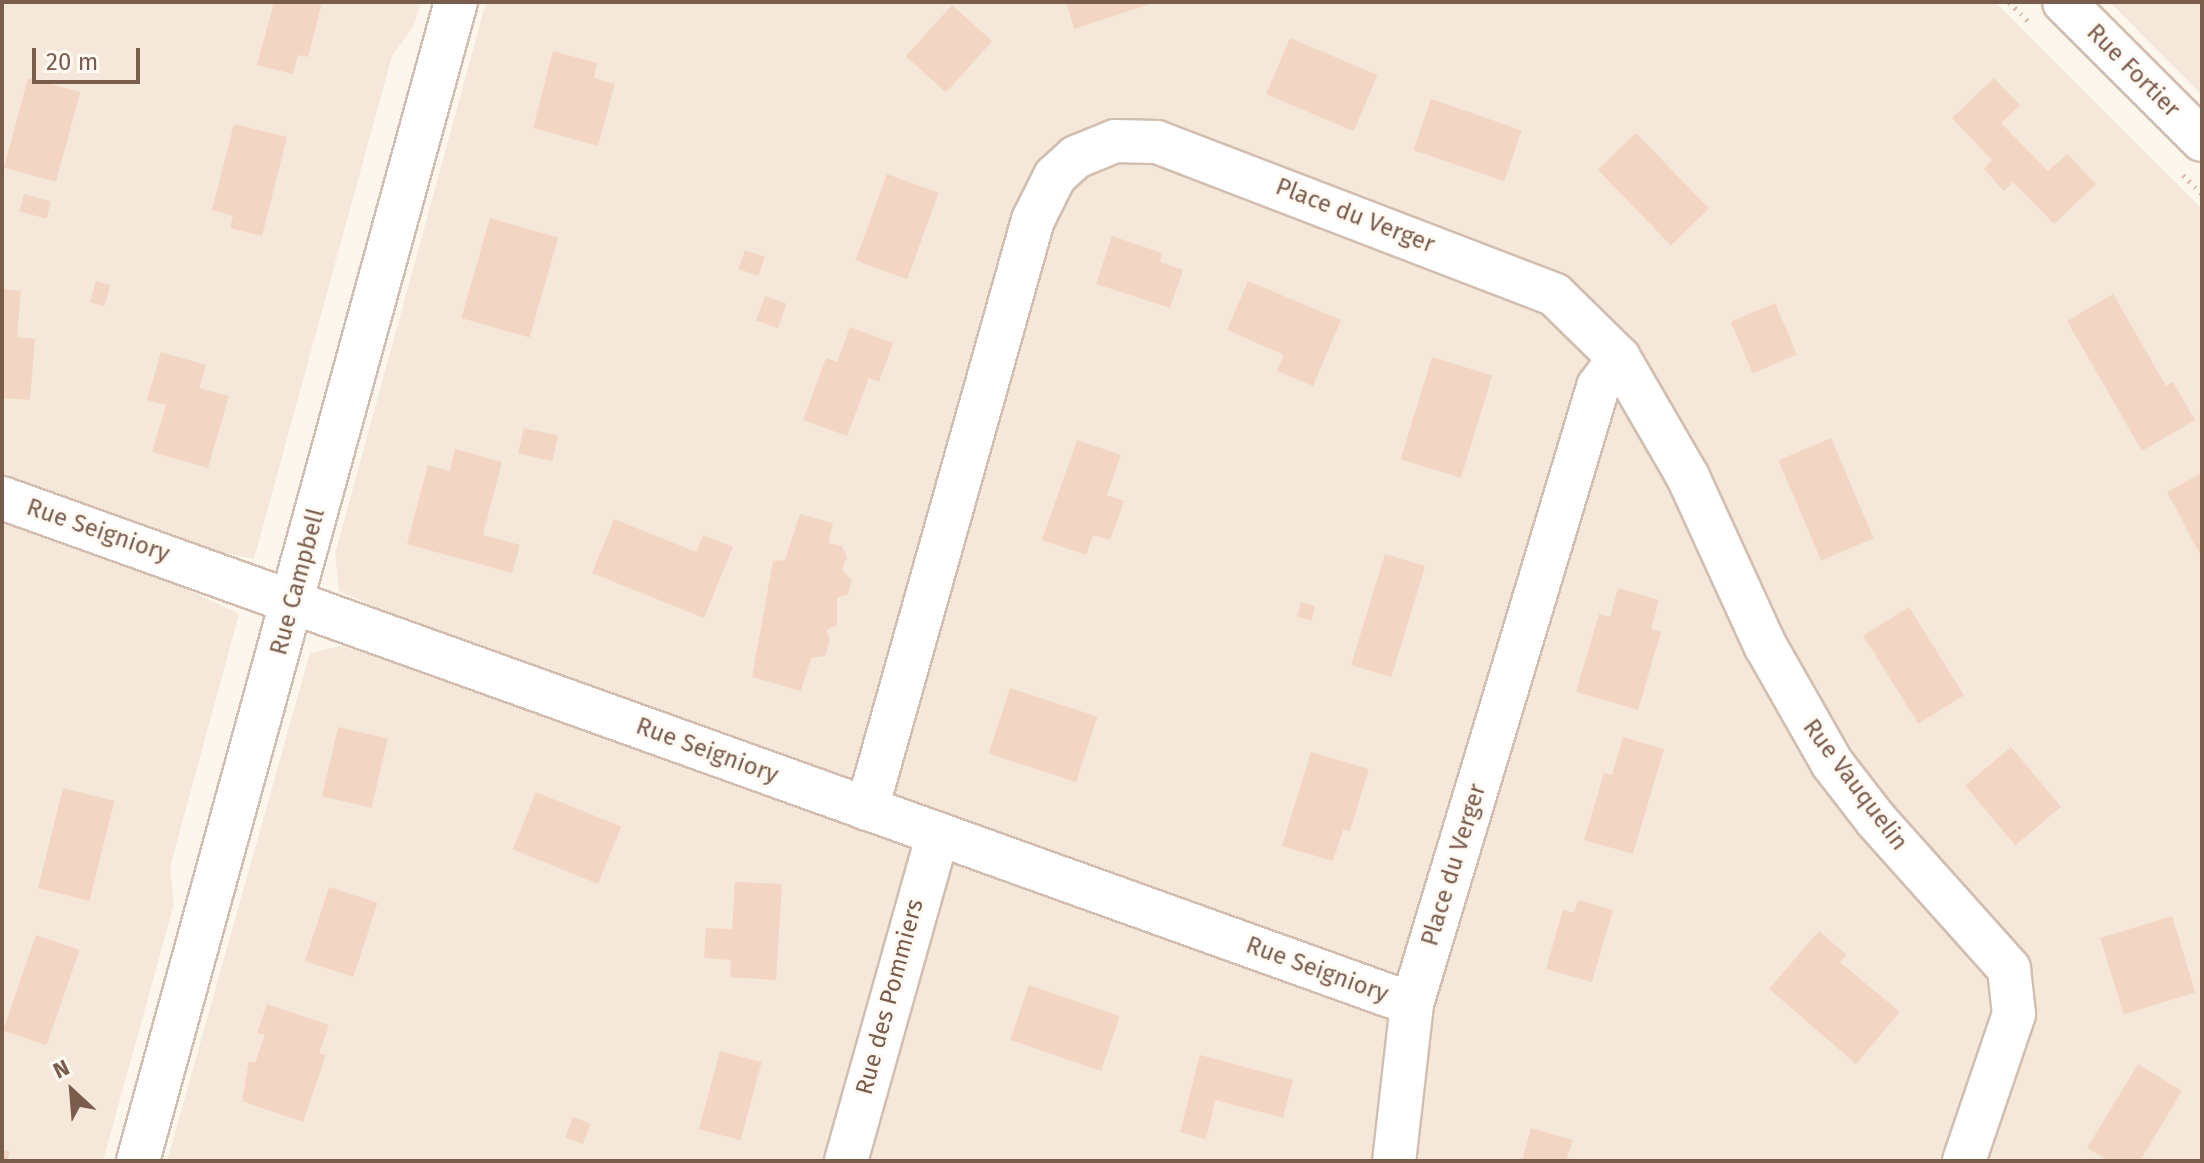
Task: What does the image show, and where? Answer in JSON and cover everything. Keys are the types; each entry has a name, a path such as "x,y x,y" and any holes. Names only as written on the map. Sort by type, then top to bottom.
{"street":[{"name":"Rue Campbell","path":"138,1161 456,2"},
{"name":"Rue Fortier","path":"2064,2 2202,140"},
{"name":"Place du Verger","path":"867,809 1033,220 1055,176 1088,150 1129,139 1171,146 1535,284 1575,310 1619,358 1598,387 1412,1004 1394,1161"},
{"name":"Rue Vauquelin","path":"1619,358 1659,421 1783,681 1832,763 1876,820 2009,969 2014,1014 1964,1161"},
{"name":"Rue Seigniory","path":"2,498 293,599 1412,1004"},
{"name":"Rue des Pommiers","path":"846,1161 938,834"}],"shaded area":[{"path":"2,2 421,2 414,26 392,56 254,559 190,545 176,584 239,614 170,867 174,904 103,1161 2,1161"},
{"path":"486,2 1995,2 2202,209 2202,1161 167,1161 310,653 341,646 387,659 398,617 339,591 335,554"},
{"path":"2110,2 2202,2 2202,95"}],"building":[{"path":"274,2 322,2 308,57 298,55 293,74 257,65"},
{"path":"1066,2 1153,2 1153,3 1074,29"},
{"path":"952,5 992,41 946,92 906,56"},
{"path":"1290,38 1377,75 1354,131 1266,94"},
{"path":"553,51 597,63 594,78 615,84 598,146 533,128"},
{"path":"28,78 80,92 56,182 4,168"},
{"path":"1994,78 2020,105 2001,123 2048,171 2067,154 2096,184 2054,224 2013,182 2004,191 1984,169 1992,160 1952,118"},
{"path":"1431,99 1522,130 1504,181 1413,150"},
{"path":"234,124 287,137 262,236 230,228 233,216 212,210"},
{"path":"1636,133 1709,209 1671,245 1598,170"},
{"path":"887,174 939,193 907,279 856,260"},
{"path":"24,194 51,201 46,219 19,211"},
{"path":"490,218 558,238 530,338 461,318"},
{"path":"1112,236 1162,253 1160,262 1183,270 1170,308 1096,284"},
{"path":"745,250 765,257 758,276 738,269"},
{"path":"96,281 110,285 104,306 90,302"},
{"path":"1248,281 1341,320 1313,386 1277,371 1284,355 1227,330"},
{"path":"2,289 21,291 17,337 35,339 30,400 2,398"},
{"path":"2113,294 2166,386 2173,382 2195,420 2142,451 2067,321"},
{"path":"765,296 787,304 778,328 756,320"},
{"path":"1775,303 1797,355 1753,373 1731,322"},
{"path":"850,327 893,343 879,382 869,378 847,436 803,420 826,358 837,362"},
{"path":"161,352 206,365 199,388 229,396 208,468 152,452 166,405 147,400"},
{"path":"1432,357 1492,375 1461,478 1401,459"},
{"path":"524,428 558,436 552,461 518,453"},
{"path":"1831,438 1874,538 1821,561 1779,460"},
{"path":"1077,440 1121,455 1107,495 1124,501 1110,540 1093,535 1086,555 1042,540"},
{"path":"455,449 502,462 483,535 520,545 512,573 407,544 428,465 450,471"},
{"path":"2202,473 2202,558 2167,492"},
{"path":"800,514 833,523 828,543 842,546 847,557 842,570 852,580 848,594 837,598 837,625 826,630 830,640 825,656 811,658 801,691 752,677 773,561 785,560"},
{"path":"614,519 696,552 703,535 733,547 704,618 592,573"},
{"path":"1385,554 1425,566 1391,677 1351,665"},
{"path":"1618,588 1659,600 1651,629 1661,632 1638,710 1576,692 1599,614 1610,617"},
{"path":"1301,602 1315,606 1311,621 1297,616"},
{"path":"1909,607 1964,695 1918,724 1863,636"},
{"path":"1010,688 1097,716 1076,782 989,754"},
{"path":"338,727 388,738 372,808 322,796"},
{"path":"1623,737 1664,749 1633,854 1584,840 1604,773 1612,775"},
{"path":"2011,747 2061,807 2015,845 1965,786"},
{"path":"1311,752 1369,769 1350,831 1343,830 1333,861 1282,846"},
{"path":"63,788 114,801 90,901 38,888"},
{"path":"536,792 621,826 598,884 513,849"},
{"path":"735,882 782,884 776,980 730,977 731,960 704,958 706,928 732,929"},
{"path":"329,887 378,903 353,977 305,961"},
{"path":"1578,900 1613,910 1592,982 1546,969 1563,910 1574,913"},
{"path":"2172,916 2195,993 2124,1014 2100,938"},
{"path":"1819,931 1847,955 1840,962 1900,1012 1856,1064 1769,989"},
{"path":"36,935 79,950 47,1045 3,1030"},
{"path":"1029,985 1120,1016 1101,1071 1010,1040"},
{"path":"267,1004 329,1025 319,1053 326,1055 303,1122 242,1101 249,1061 255,1063 265,1035 257,1033"},
{"path":"720,1051 762,1062 741,1140 699,1129"},
{"path":"1200,1055 1293,1080 1283,1118 1215,1100 1206,1139 1180,1132"},
{"path":"2138,1064 2182,1091 2140,1161 2109,1161 2087,1148"},
{"path":"573,1117 591,1124 583,1144 565,1138"},
{"path":"1531,1128 1573,1140 1566,1161 1512,1161 1522,1160"},
{"path":"2,1149 10,1152 7,1161 2,1161"}]}
